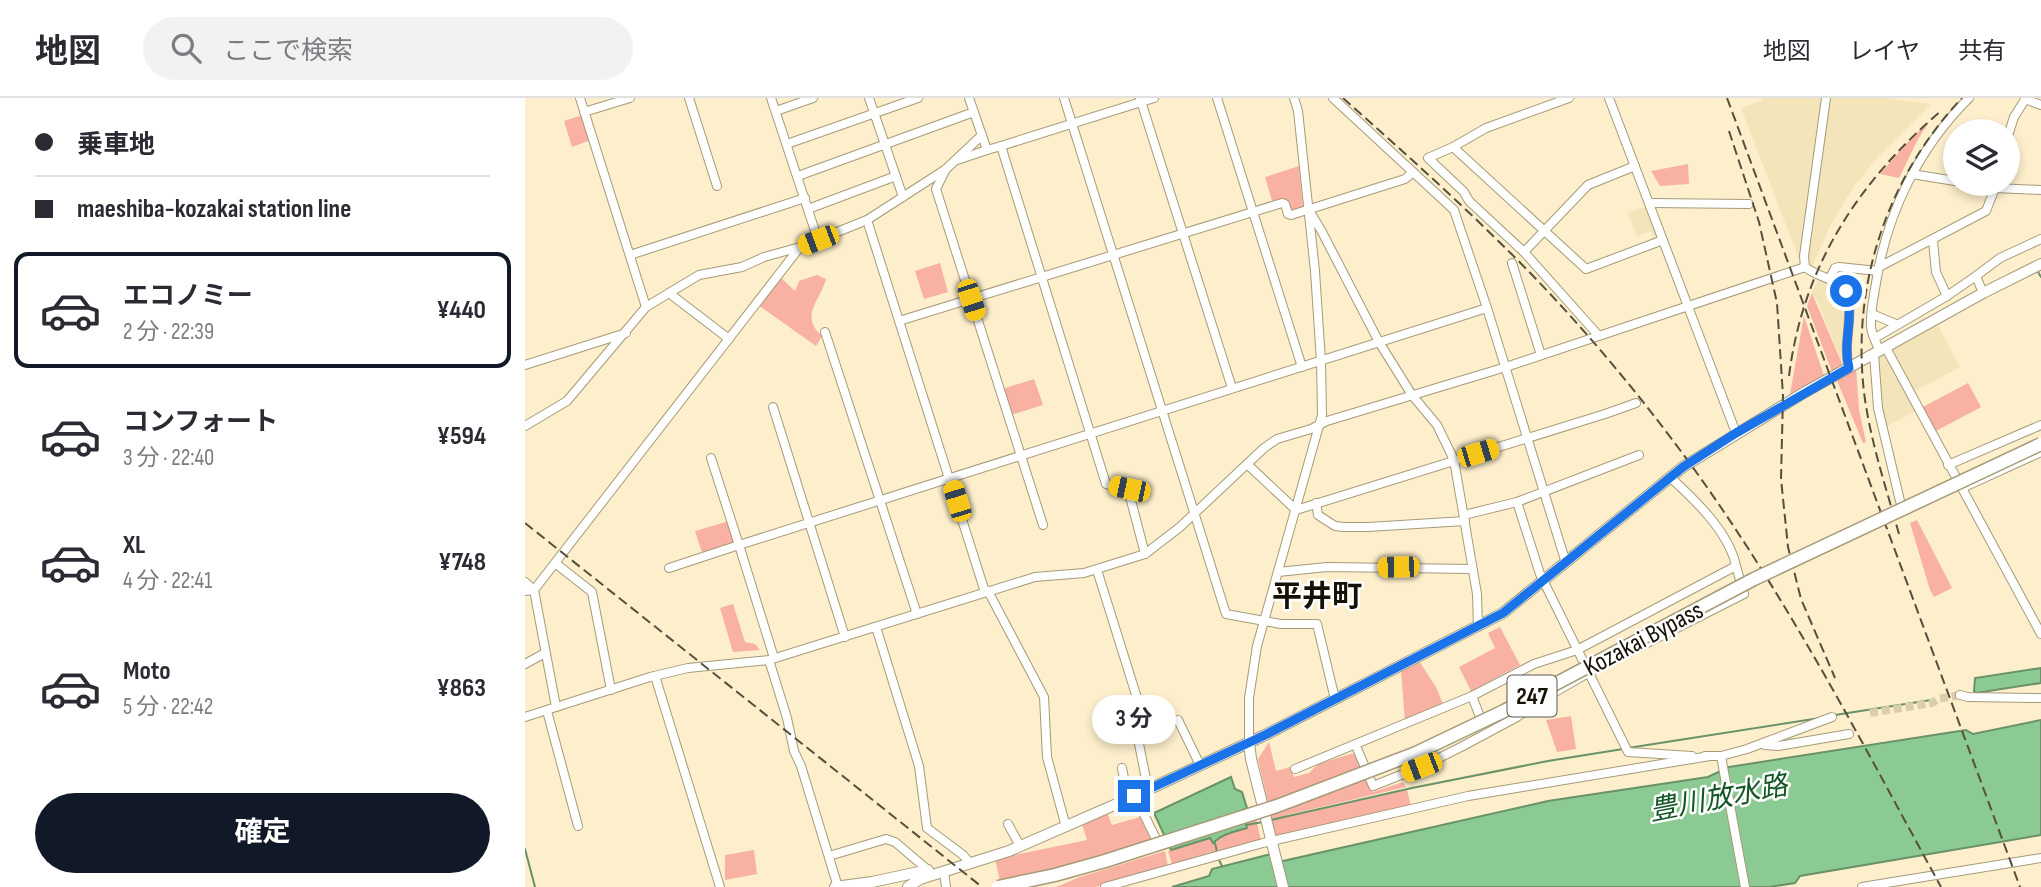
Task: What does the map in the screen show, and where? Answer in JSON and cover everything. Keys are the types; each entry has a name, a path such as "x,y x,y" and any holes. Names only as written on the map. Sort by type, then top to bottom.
{"highway":[{"name":"Kozakai Bypass","path":"998,887 1055,875 1171,840 1277,806 1416,753 1504,711 1754,579 2041,444"}],"main road":[{"path":"908,887 920,879 1020,846 1132,797 1249,742 1478,627 1503,613 1544,581 1670,477 1736,433 1983,293 2041,264"},
{"path":"1249,742 1283,887"},
{"path":"836,887 970,863"}],"street":[{"path":"580,98 646,307"},
{"path":"585,112 630,98"},
{"path":"689,98 717,186"},
{"path":"771,98 818,240"},
{"path":"776,111 813,98"},
{"path":"869,98 903,197"},
{"path":"787,144 918,98"},
{"path":"969,98 987,150"},
{"path":"1064,98 1226,614 1281,624 1317,624 1335,699"},
{"path":"955,161 1154,98"},
{"path":"1217,98 1302,367"},
{"path":"1249,742 1249,698 1257,646 1322,415 1321,361 1308,209 1298,111 1294,98"},
{"path":"1333,98 1454,210 1566,563"},
{"path":"1569,98 1486,128 1453,148 1429,156 1429,160 1524,252 1598,335"},
{"path":"1609,98 1736,433"},
{"path":"1826,98 1803,260 1805,267 1830,278 1843,288 1848,296 1846,355 1849,368"},
{"path":"1969,98 1933,139 1912,174 1891,226 1878,269 1871,328 1880,351 1962,488 2041,634"},
{"path":"2013,119 2025,99 2041,104"},
{"path":"1141,100 1232,388"},
{"path":"797,176 974,112"},
{"path":"525,426 567,401 646,307 699,275 742,267 867,220 946,169 982,135"},
{"path":"1001,146 1106,484 1129,489 1145,554"},
{"path":"1453,148 1586,268 1663,240"},
{"path":"1524,252 1588,185 1636,166"},
{"path":"946,169 936,189 1043,525"},
{"path":"899,321 1283,202 1289,215 1405,179 1413,172"},
{"path":"1912,174 1943,179"},
{"path":"808,209 896,176"},
{"path":"2020,188 2041,190"},
{"path":"1830,278 1835,268 1839,267 1878,269 1986,211 1992,196"},
{"path":"630,255 805,198"},
{"path":"1650,203 1749,204"},
{"path":"1308,209 1379,342 1412,396 1437,425 1454,460 1476,594 1478,627"},
{"path":"867,220 987,592 1044,697 1047,757 1066,827"},
{"path":"1875,338 1947,296 2000,258 2041,239"},
{"path":"1933,240 1936,272 1947,296"},
{"path":"529,591 555,563 800,247"},
{"path":"1512,262 1541,355"},
{"path":"525,717 655,676 716,664 771,659 1043,575 1097,570 1145,554 1277,439 1339,417 1506,367 1805,267"},
{"path":"1976,276 1983,293"},
{"path":"669,293 729,339"},
{"path":"669,568 1487,308"},
{"path":"1872,314 1896,324"},
{"path":"525,365 627,332"},
{"path":"825,332 916,614"},
{"path":"1880,351 1878,408 1901,501"},
{"path":"1296,510 1636,403"},
{"path":"773,407 845,637"},
{"path":"1948,465 2041,425"},
{"path":"1962,488 2041,452"},
{"path":"1316,503 1318,515 1335,526 1369,527 1465,518 1543,493 1639,456"},
{"path":"711,458 739,545 794,751 829,856 836,887"},
{"path":"1247,464 1296,510"},
{"path":"1356,746 1373,786 1461,747 1517,717 1588,673 1745,594 1732,552 1704,509 1670,477"},
{"path":"1517,502 1544,581 1628,752 1721,757 1832,717"},
{"path":"555,563 592,592 611,690"},
{"path":"1295,769 1472,696 1534,664 1577,650 1736,566"},
{"path":"1277,572 1327,567 1472,569"},
{"path":"1097,570 1137,698 1138,738 1148,789"},
{"path":"525,582 545,653 551,709 578,826"},
{"path":"876,627 919,766 927,828 970,863"},
{"path":"525,664 545,653"},
{"path":"655,676 720,887"},
{"path":"1960,695 2041,698"},
{"path":"1472,696 1480,717"},
{"path":"1178,720 1200,765"},
{"path":"1761,744 1778,746 1849,734"},
{"path":"1105,887 1271,843 1468,796 1710,756"},
{"path":"1721,757 1745,887"},
{"path":"1122,768 1132,797 1156,838"},
{"path":"1008,824 1020,846"},
{"path":"829,856 886,839 895,842 928,870"},
{"path":"1862,887 2041,858"},
{"path":"944,872 946,887"}],"shaded area":[{"path":"1762,98 1822,98 1799,259 1741,108 1761,101"},
{"path":"1828,98 1888,98 1931,104 1878,157 1854,186 1829,228 1812,267 1806,260"},
{"path":"583,115 591,140 572,147 564,121"},
{"path":"1929,122 1899,178 1880,174 1913,136"},
{"path":"1688,164 1689,184 1660,186 1651,171"},
{"path":"1299,166 1303,210 1291,213 1286,203 1273,204 1265,177"},
{"path":"1648,206 1660,240 1655,242 1651,231 1637,236 1628,213"},
{"path":"940,263 948,292 924,299 915,271"},
{"path":"817,275 826,279 813,308 812,322 822,336 816,346 758,305 780,277 795,291 799,281"},
{"path":"1819,278 1839,289 1843,296 1846,315 1842,363 1812,292"},
{"path":"1812,293 1842,364 1832,372 1807,306"},
{"path":"1804,316 1824,376 1792,395 1790,394"},
{"path":"1937,324 1960,367 1913,392 1892,353 1894,346"},
{"path":"1880,353 1887,356 1915,411 1884,428 1875,359"},
{"path":"1856,368 1859,410 1866,442 1863,443 1836,378"},
{"path":"1034,379 1043,405 1011,415 1002,389"},
{"path":"1968,383 1981,407 1934,432 1921,408"},
{"path":"1917,520 1952,588 1934,597 1910,523"},
{"path":"729,521 736,545 703,556 695,531"},
{"path":"733,604 745,642 755,644 760,650 733,652 720,608"},
{"path":"1500,627 1520,665 1471,691 1459,667 1495,648 1488,633"},
{"path":"1419,661 1436,687 1443,704 1405,722 1401,670"},
{"path":"1571,716 1576,749 1557,752 1546,720"},
{"path":"1269,742 1276,771 1290,767 1294,777 1309,773 1318,764 1354,753 1373,792 1403,782 1406,787 1279,819 1407,790 1411,806 1276,837 1258,759"},
{"path":"1107,813 1112,825 1140,817 1151,840 1081,862 1000,881 995,859 1087,840 1082,824"},
{"path":"1256,818 1261,841 1172,864 1168,851 1210,838 1216,843 1221,835 1247,828 1246,821"},
{"path":"754,850 757,874 725,880 725,855"},
{"path":"1165,851 1168,866 1096,887 1056,887 1080,877"}],"water":[{"path":"2041,668 2041,683 1976,693 1974,691 1975,678"},
{"name":"豊川放水路","path":"2041,720 2041,835 1800,876 1795,883 1769,887 1172,887 1209,876 1212,869 1271,854 1274,863 1548,801 1708,777 1729,767 1966,730 1973,734"},
{"path":"1231,777 1235,789 1242,792 1247,808 1243,810 1247,828 1224,835 1213,843 1210,838 1171,850 1154,813"}],"waterway":[{"path":"2038,272 2041,277"},
{"path":"1835,715 1931,700"},
{"path":"1628,748 1820,718"},
{"path":"1271,820 1412,788 1623,749"},
{"path":"1246,825 1263,822"},
{"path":"1215,843 1217,852"},
{"path":"525,849 535,887"},
{"path":"1218,858 1222,866"}],"tunnel":[{"path":"1870,713 1932,703 1938,699 1960,695"}],"railway":[{"path":"1343,98 1514,256 1612,364 1680,450 1717,501 1786,609 1941,887"},
{"path":"1727,98 2020,887"},
{"path":"1899,534 1876,451 1864,388 1862,330 1866,293 1874,257 1899,188 1917,156 1962,98"},
{"path":"1789,376 1796,336 1807,298 1840,228 1885,166 1942,110"},
{"path":"1729,131 1759,222 1777,303 1783,396 1781,479 1788,547 1801,599 1835,678"},
{"path":"525,523 982,887"}],"district":[{"name":"平井町","path":"1317,596"}],"route":[{"path":"1134,796 1263,736 1447,644 1522,600 1683,467 1849,368 1846,355 1849,303 1846,291"}]}
